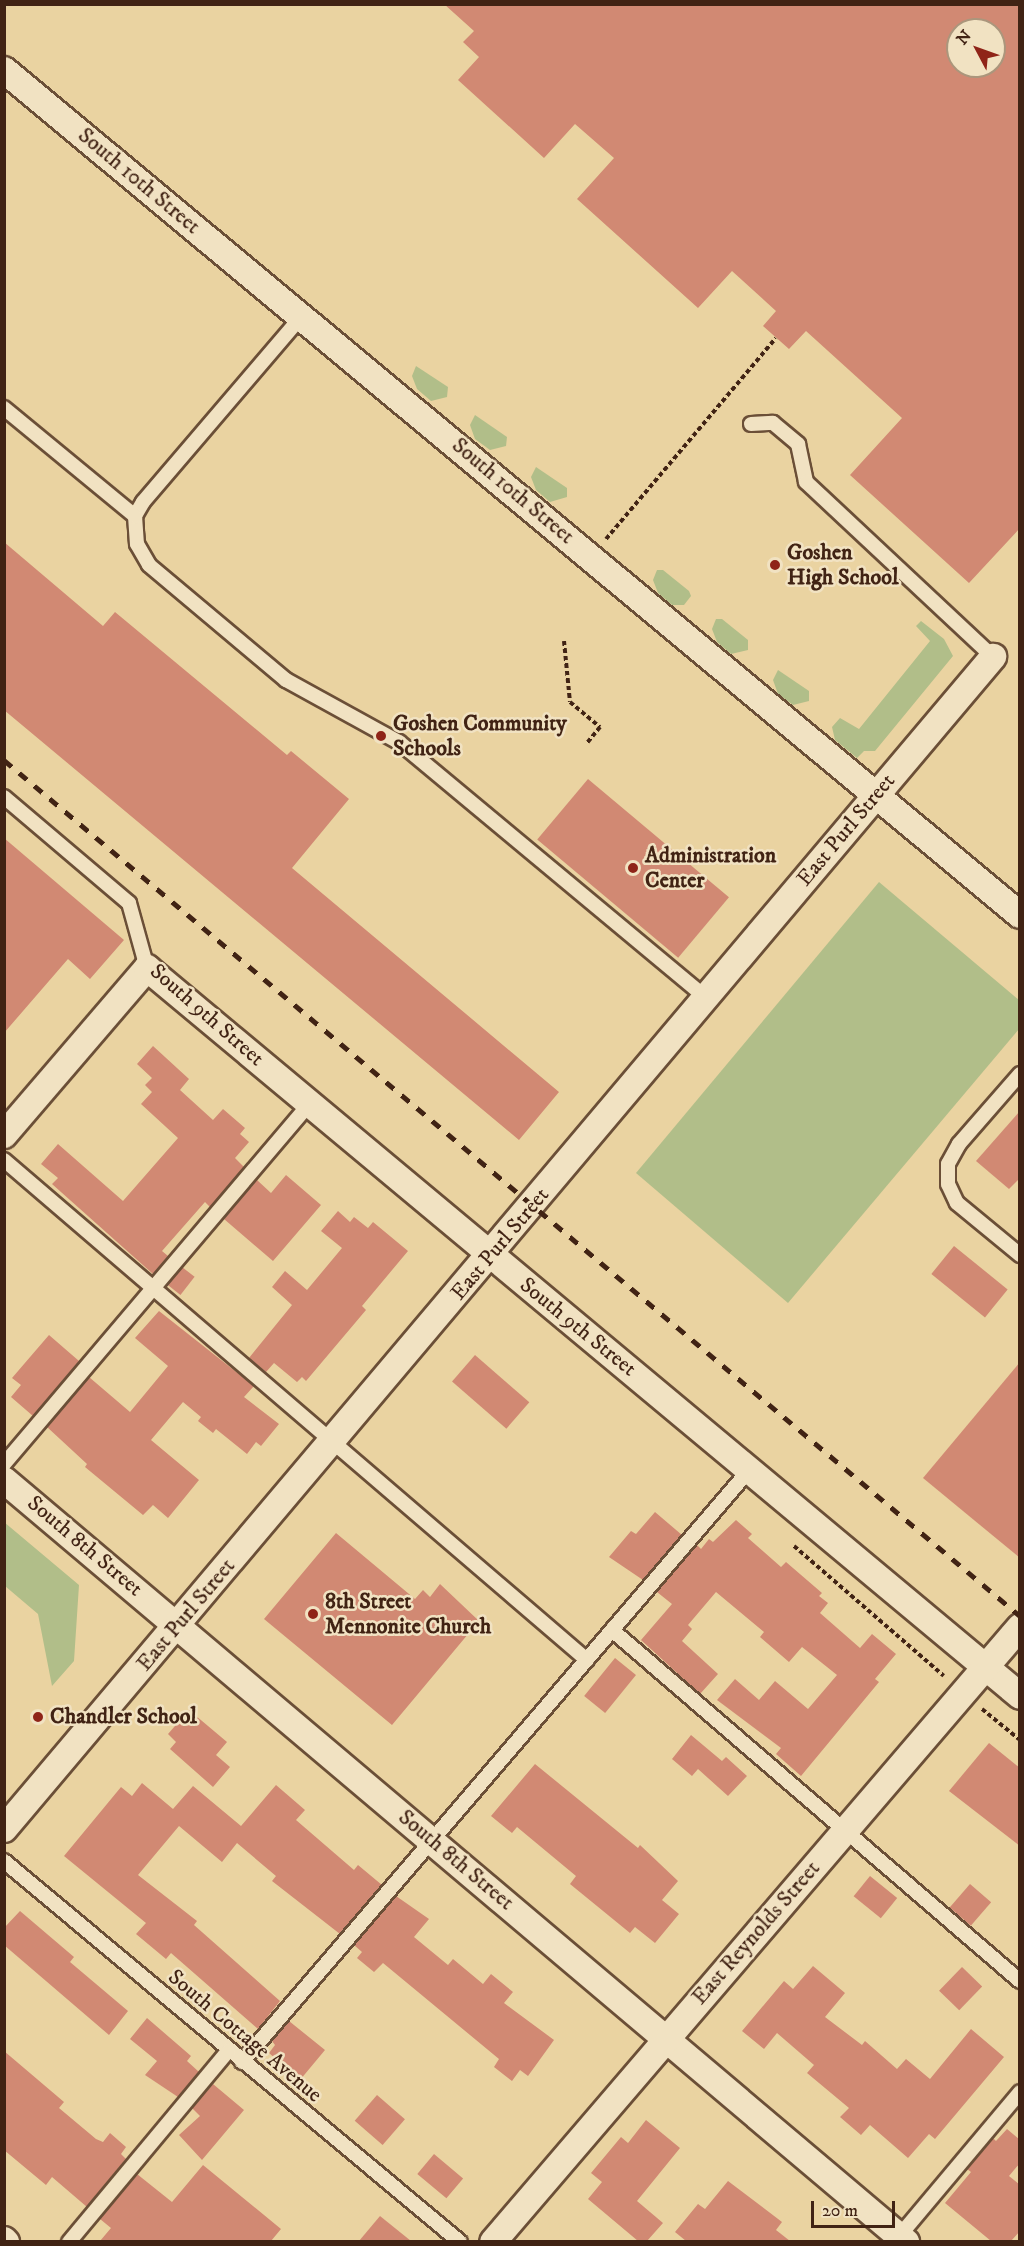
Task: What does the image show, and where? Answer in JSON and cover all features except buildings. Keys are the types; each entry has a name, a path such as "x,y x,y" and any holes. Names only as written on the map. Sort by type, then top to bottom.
{"street":[{"name":"South 10th Street","path":"4,70 592,556 1020,915"},
{"name":"East Purl Street","path":"4,1829 334,1441 993,657"},
{"name":"South 9th Street","path":"147,968 1020,1696"},
{"path":"4,1135 147,968"},
{"name":"South 8th Street","path":"4,1480 666,2036 900,2240"},
{"name":"East Reynolds Street","path":"493,2241 666,2036 844,1833 1020,1626"}],"lane":[{"path":"301,317 153,487 135,516 137,544 149,565 286,680 399,742 705,997"},
{"path":"4,408 135,516"},
{"path":"752,424 773,423 798,444 806,482 993,657"},
{"name":"South 9th Street","path":"4,797 129,903 147,968"},
{"path":"1020,1074 958,1144 948,1164 948,1184 957,1203 1020,1255"},
{"path":"4,1464 310,1103"},
{"path":"4,1160 155,1286 587,1660"},
{"path":"242,2062 433,1842 750,1469"},
{"path":"612,1630 844,1833 1020,1981"},
{"name":"South Cottage Avenue","path":"4,1861 228,2051 460,2241"},
{"path":"69,2241 228,2051"},
{"path":"900,2240 1020,2092"}],"path":[{"path":"592,556 776,338"},
{"path":"564,641 570,702 600,727 586,744"}],"green space":[{"path":"416,366 448,387 447,397 431,401 417,389 412,376"},
{"path":"475,415 507,437 506,446 490,450 475,439 470,425"},
{"path":"536,467 567,488 567,497 550,502 536,490 531,477"},
{"path":"657,570 663,570 689,591 691,596 684,605 672,605 658,593 653,580"},
{"path":"716,619 722,619 748,640 748,650 731,654 717,642 712,629"},
{"path":"921,621 944,639 953,656 875,751 864,751 857,758 835,740 832,727 840,718 859,729 930,641 916,626"},
{"path":"778,670 809,691 809,701 793,705 778,694 773,680"},
{"path":"879,882 1019,1000 1019,1029 788,1303 636,1173"},
{"path":"4,1522 79,1585 74,1661 52,1686 38,1614 5,1586"}],"railway":[{"path":"4,760 1020,1616"}],"place":[{"name":"Goshen High School","path":"775,565"},
{"name":"Goshen Community Schools","path":"381,736"},
{"name":"Administration Center","path":"633,868"},
{"name":"8th Street Mennonite Church","path":"313,1614"},
{"name":"Chandler School","path":"38,1717"}]}
